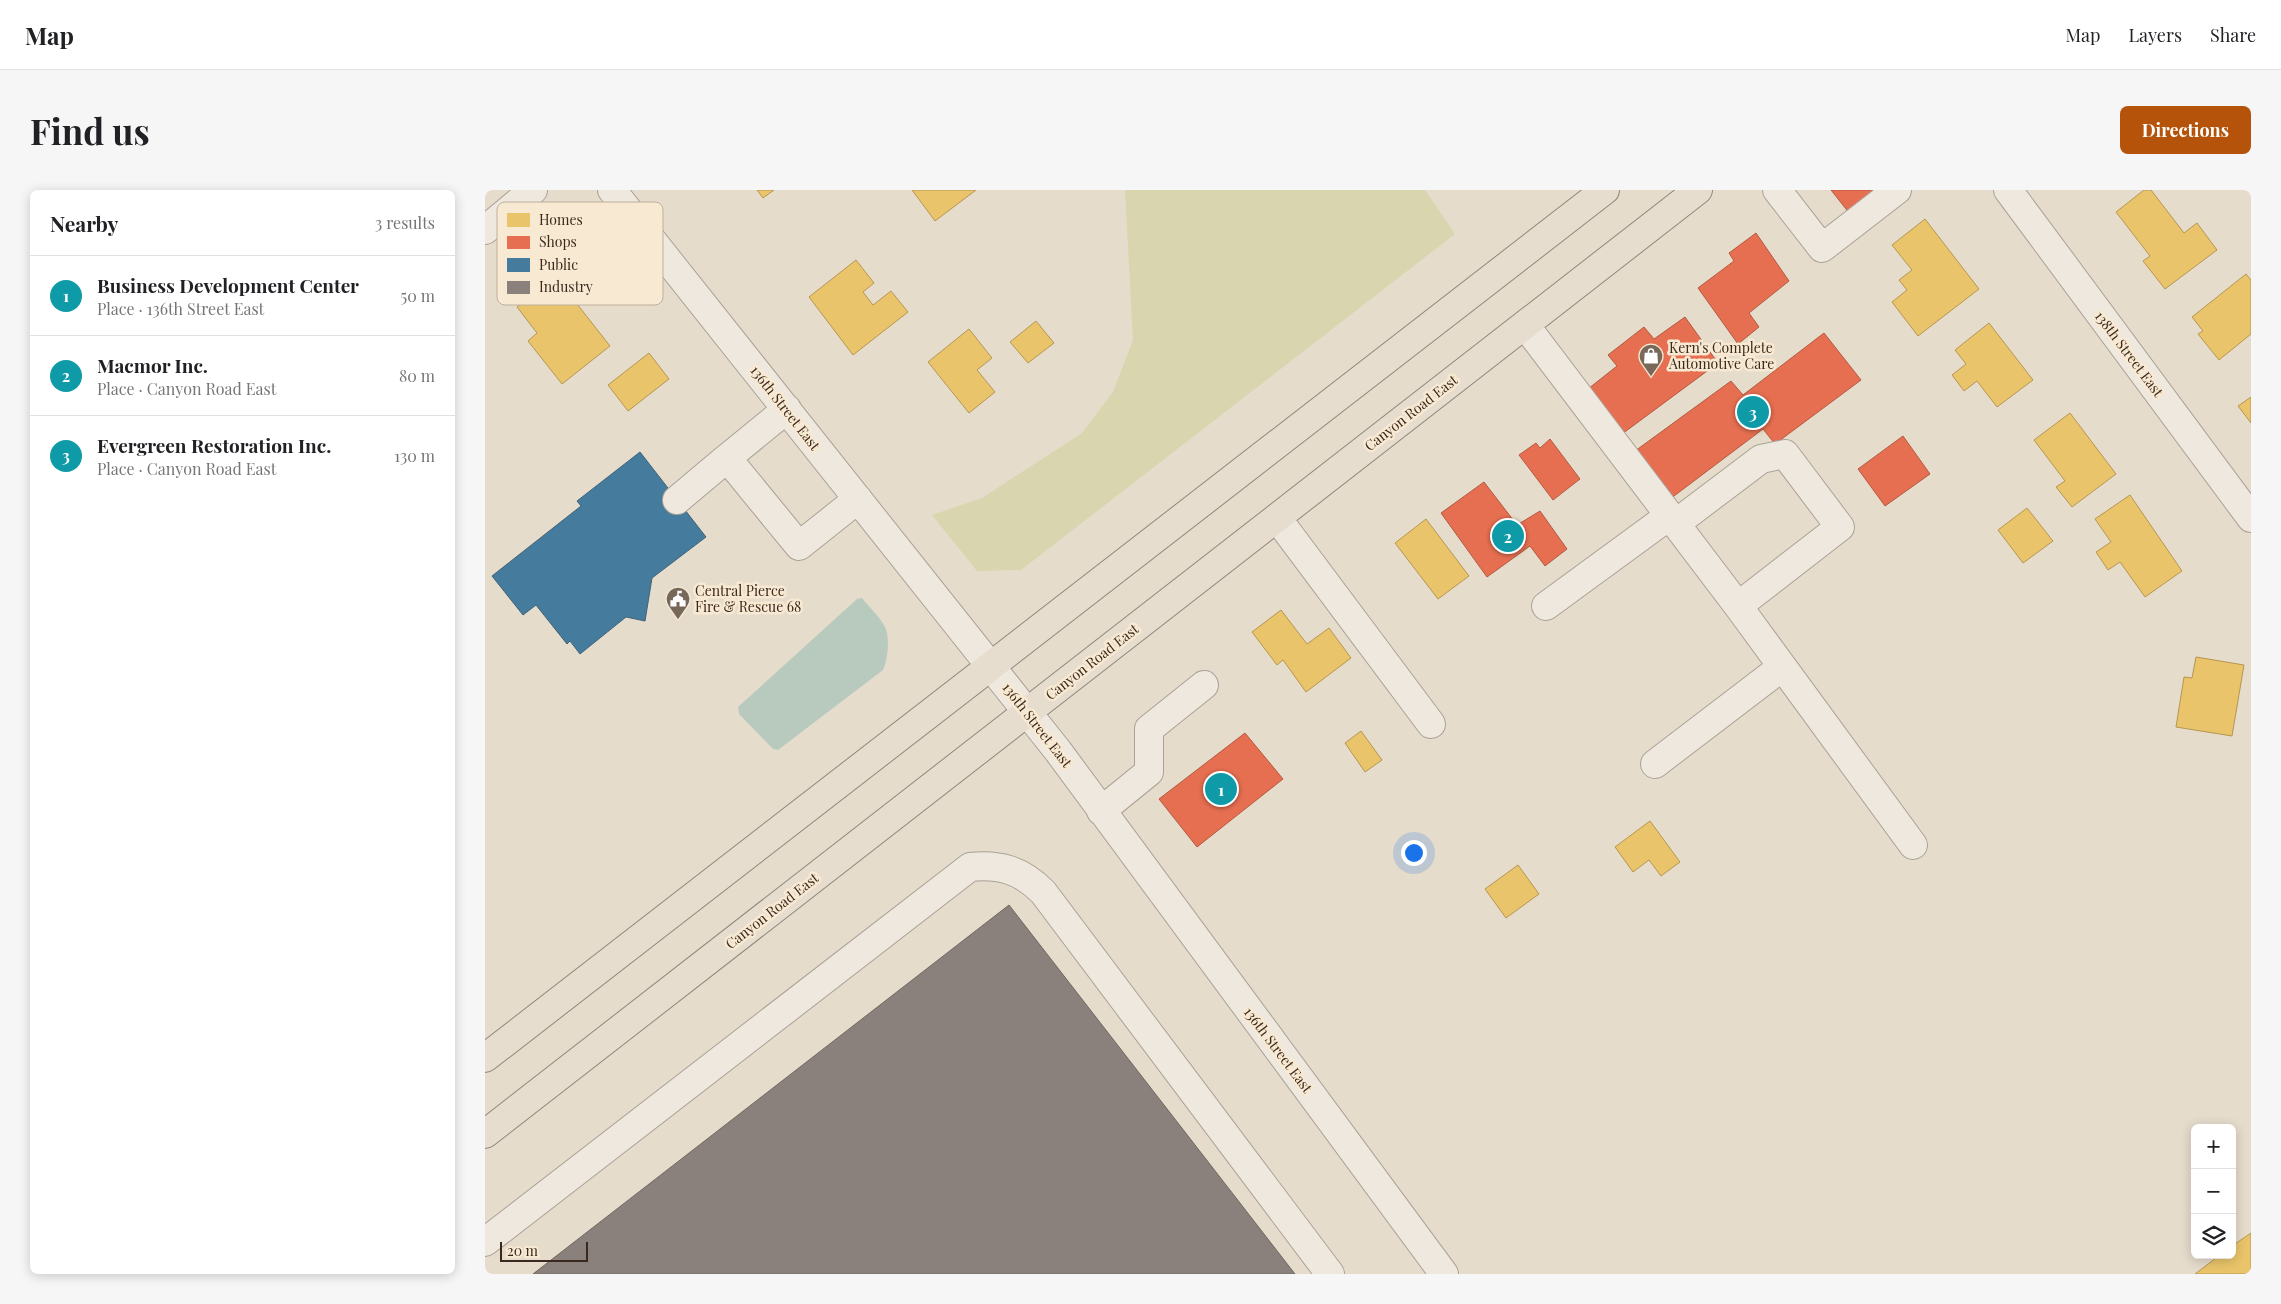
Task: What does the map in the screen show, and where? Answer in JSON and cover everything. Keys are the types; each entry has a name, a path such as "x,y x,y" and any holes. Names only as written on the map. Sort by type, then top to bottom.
{"main road":[{"path":"485,1058 1605,190"},
{"name":"Canyon Road East","path":"485,1134 1699,190"}],"street":[{"path":"519,202 533,190"},
{"name":"136th Street East","path":"612,190 622,202"},
{"path":"1780,191 1822,248 1897,190"},
{"name":"138th Street East","path":"2008,190 2251,518"},
{"path":"485,230 497,220"},
{"name":"136th Street East","path":"663,254 1058,751 1435,1271"},
{"path":"1525,325 1738,606 1913,845"},
{"path":"677,500 787,410"},
{"path":"1546,606 1761,459 1785,454 1840,527 1738,606"},
{"path":"727,458 799,546 858,499"},
{"path":"1277,518 1431,724"},
{"path":"1655,764 1782,668"},
{"path":"1101,811 1149,772 1149,730 1204,685"},
{"path":"485,1242 970,867 986,865 1002,867 1017,872 1031,880 1043,892 1330,1274"}],"shaded area":[{"path":"1125,190 1425,190 1455,234 1021,570 977,571 932,515 982,498 1082,433 1113,392 1133,340"},
{"path":"862,598 887,631 888,648 883,670 778,750 773,749 739,714 738,707 857,599"}],"building: Homes":[{"path":"757,190 774,190 763,198"},
{"path":"912,190 976,190 935,221"},
{"path":"2144,190 2151,190 2184,233 2197,223 2217,250 2165,289 2143,261 2150,256 2116,212"},
{"path":"1925,219 1979,289 1918,336 1892,302 1907,290 1899,280 1912,270 1892,245"},
{"path":"856,260 874,283 863,292 873,305 891,291 908,312 853,355 809,297"},
{"path":"2246,274 2251,280 2251,334 2219,360 2198,334 2203,331 2192,317"},
{"path":"519,305 578,305 610,346 562,384 528,341 537,333 517,307"},
{"path":"1036,321 1054,343 1028,363 1010,342"},
{"path":"1989,323 2033,380 1997,407 1977,381 1964,391 1952,375 1966,364 1955,350"},
{"path":"969,329 992,358 977,370 995,392 969,413 928,362"},
{"path":"649,353 669,379 628,411 608,385"},
{"path":"2251,397 2251,423 2238,406"},
{"path":"2070,413 2116,474 2072,507 2056,487 2065,481 2034,440"},
{"path":"2130,495 2182,571 2145,597 2120,562 2108,570 2096,552 2111,542 2095,519"},
{"path":"2027,508 2053,541 2023,563 1998,530"},
{"path":"1426,519 1469,576 1438,599 1395,543"},
{"path":"1281,610 1307,644 1329,628 1351,658 1306,692 1283,660 1277,665 1252,632"},
{"path":"2196,657 2244,665 2232,736 2176,727 2184,677 2192,678"},
{"path":"1361,731 1382,760 1365,772 1345,743"},
{"path":"1650,821 1680,862 1661,876 1649,860 1633,872 1615,847"},
{"path":"1518,865 1539,894 1506,918 1485,889"},
{"path":"2251,1233 2251,1274 2195,1274 2215,1259 2236,1259 2236,1243"}],"building: Shops":[{"path":"1831,190 1880,190 1850,214"},
{"path":"1756,233 1789,281 1749,313 1759,327 1738,344 1698,288 1734,261 1729,253"},
{"name":"Kern's Complete Automotive Care","path":"1685,317 1718,363 1622,434 1588,389 1617,366 1608,355 1644,327 1654,339"},
{"path":"1824,333 1861,380 1775,444 1763,429 1670,499 1635,451 1731,381 1743,395"},
{"path":"1903,436 1930,474 1885,506 1858,469"},
{"path":"1550,439 1580,479 1553,500 1519,455 1536,443 1540,448"},
{"path":"1484,482 1517,525 1540,511 1567,549 1545,566 1530,546 1487,577 1441,513"},
{"path":"1245,733 1283,779 1197,847 1159,799"}],"building: Public":[{"path":"640,452 706,537 652,578 645,621 626,617 580,654 570,641 567,644 536,605 523,615 492,576 581,506 577,501"}],"building: Industry":[{"path":"1009,905 1295,1274 533,1274"}],"place":[{"name":"Kern's Complete Automotive Care","path":"1651,377"},
{"name":"Evergreen Restoration Inc.","path":"1753,412"},
{"name":"Macmor Inc.","path":"1508,536"},
{"name":"Central Pierce Fire & Rescue 68","path":"678,620"},
{"name":"Business Development Center","path":"1221,789"}]}
